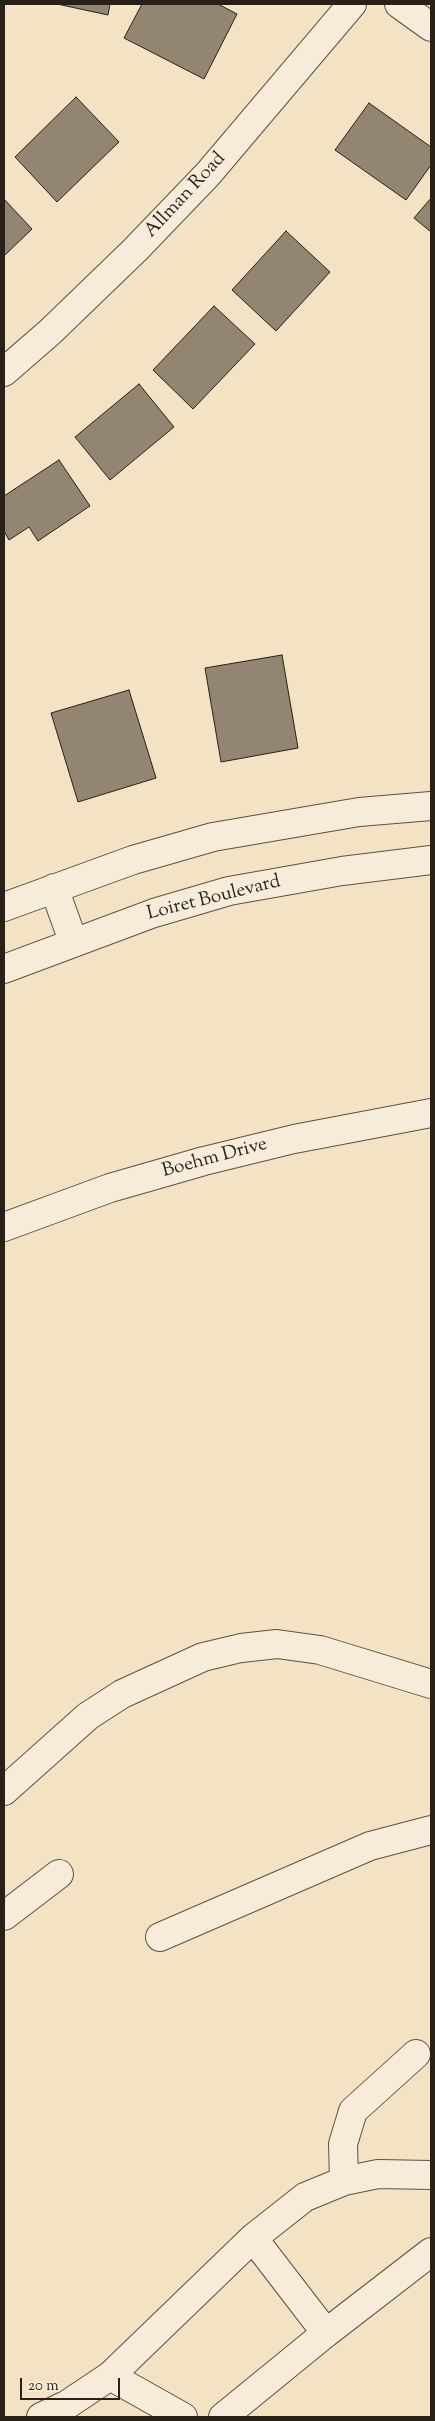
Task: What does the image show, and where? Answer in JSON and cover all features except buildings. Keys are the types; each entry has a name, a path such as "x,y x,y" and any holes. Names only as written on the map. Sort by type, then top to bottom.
{"street":[{"name":"Allman Road","path":"4,372 50,332 135,250 208,174 301,67 352,4"},
{"path":"399,4 431,27"},
{"path":"4,907 133,860 213,837 359,812 431,806"},
{"name":"Loiret Boulevard","path":"4,969 73,941 154,913 228,891 342,871 431,860"},
{"path":"54,888 73,941"},
{"name":"Boehm Drive","path":"4,1227 110,1188 204,1161 294,1138 431,1113"},
{"path":"4,1791 88,1716 122,1694 163,1674 213,1654 241,1648 277,1644 320,1650 431,1684"},
{"path":"160,1938 370,1846 431,1830"},
{"path":"4,1916 59,1874"},
{"path":"344,2181 343,2144 353,2111 416,2054"},
{"path":"41,2417 68,2404 110,2376 253,2238 305,2197 344,2181 378,2174 431,2174"},
{"path":"253,2238 326,2333"},
{"path":"223,2417 326,2333 431,2252"},
{"path":"110,2376 183,2417"}]}
